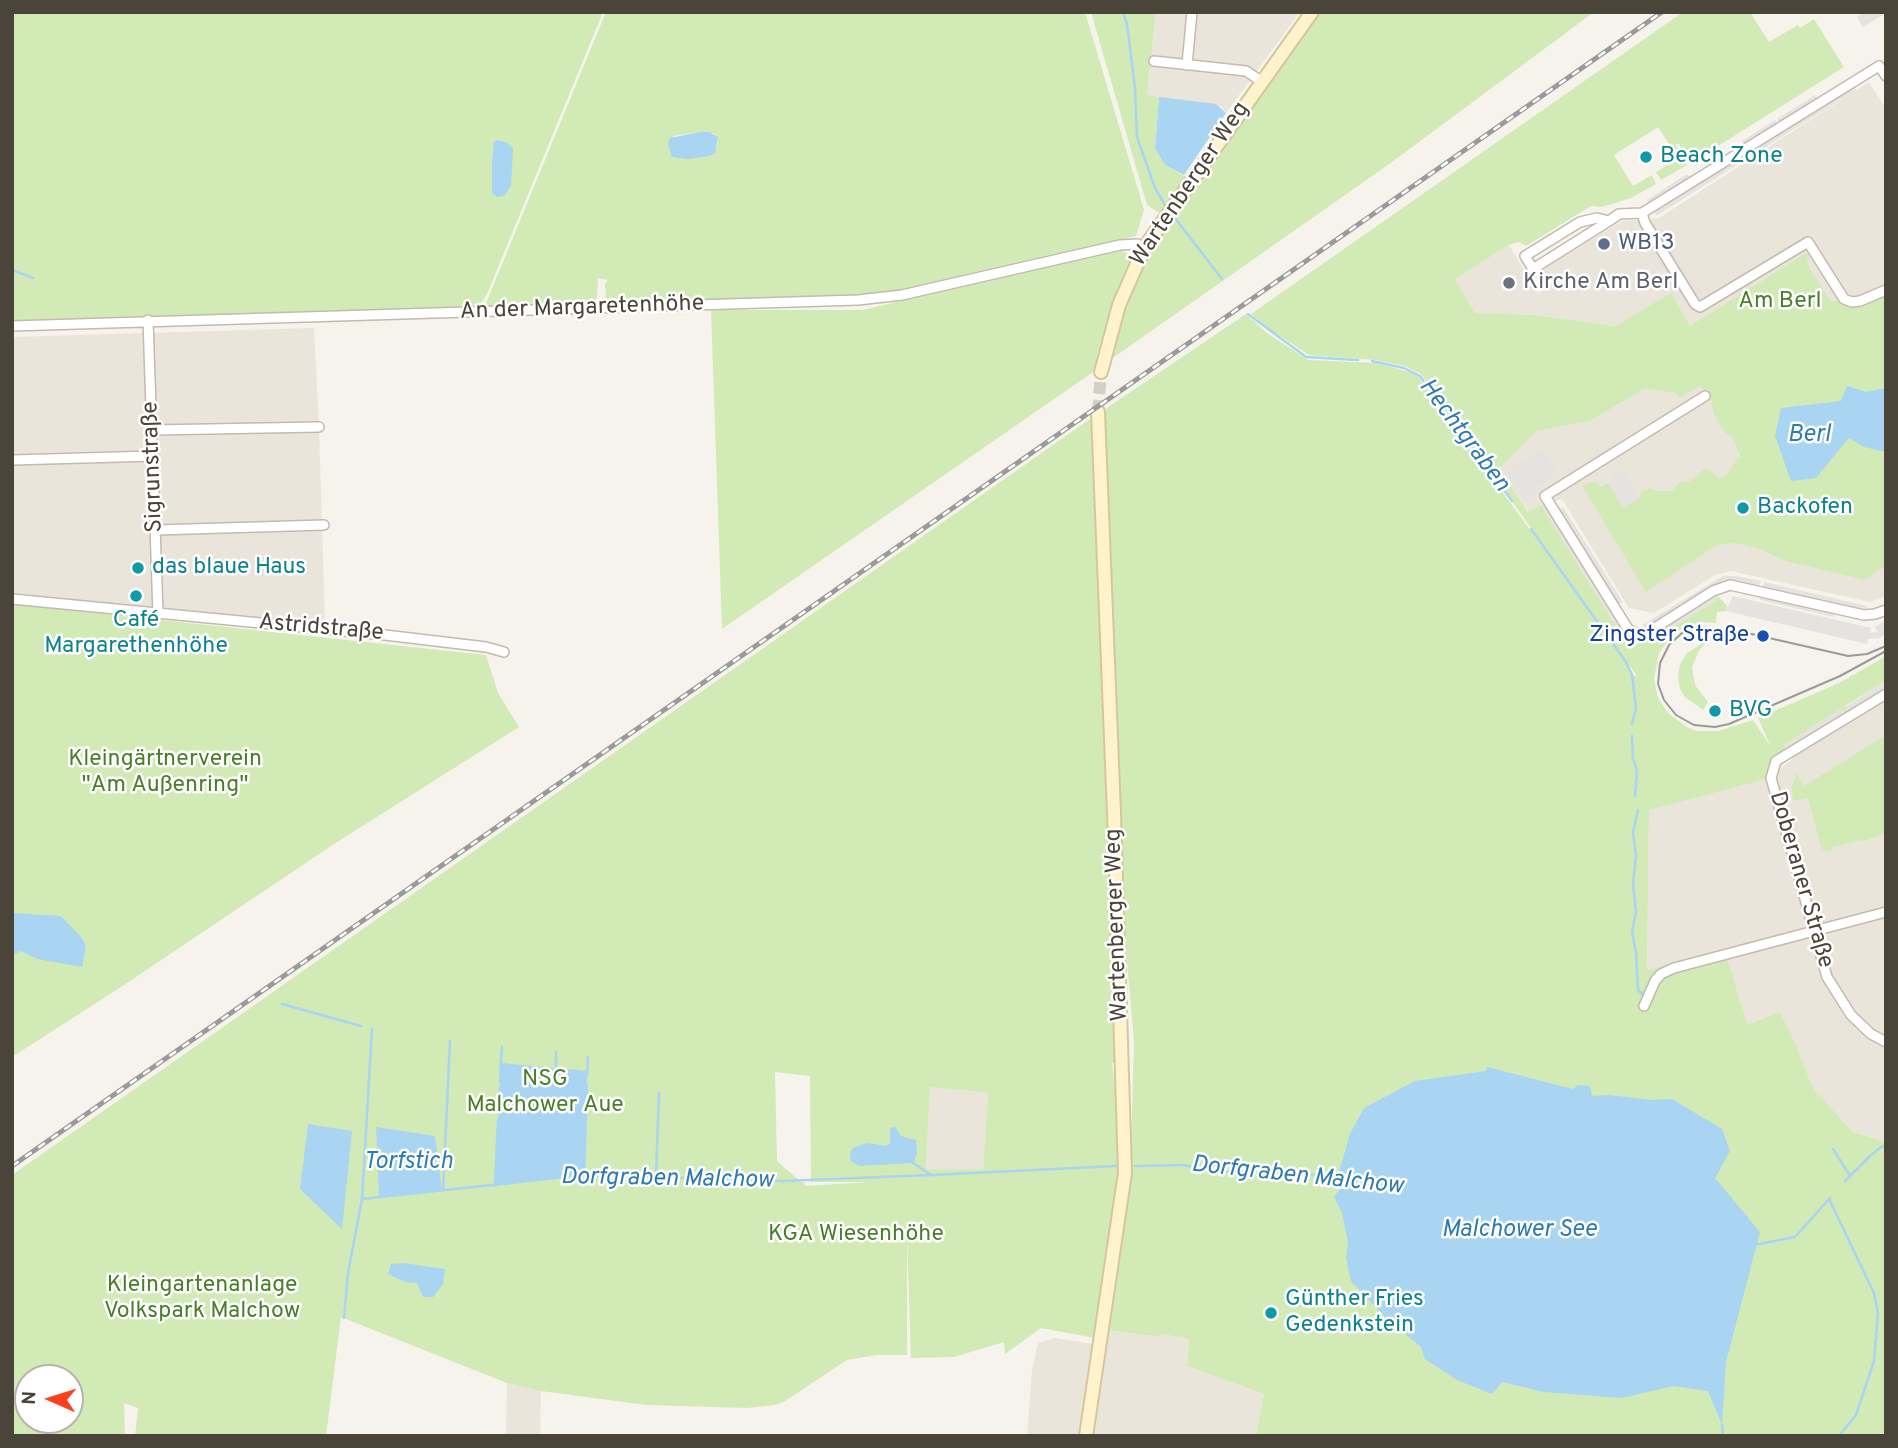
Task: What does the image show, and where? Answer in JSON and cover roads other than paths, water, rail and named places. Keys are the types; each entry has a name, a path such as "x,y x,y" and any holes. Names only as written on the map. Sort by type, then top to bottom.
{"main road":[{"name":"Wartenberger Weg","path":"1101,372 1119,305 1144,248 1261,80 1312,12"},
{"name":"Wartenberger Weg","path":"1086,1436 1125,1173 1115,827 1098,412"}],"street":[{"path":"1187,65 1192,12"},
{"path":"1154,61 1246,71 1261,80"},
{"path":"1609,221 1597,218 1580,222 1525,256 1533,269 1609,221 1625,213 1642,213 1880,66 1886,76"},
{"path":"1642,213 1645,223 1695,304 1700,307 1808,242 1844,299 1852,302 1886,290"},
{"name":"An der Margaretenhöhe","path":"12,326 858,300 902,295 1120,245 1137,244 1144,248"},
{"name":"Sigrunstraße","path":"148,320 158,614"},
{"path":"1705,396 1545,496 1628,629 1637,634 1647,633 1713,591 1730,585 1864,615 1886,610"},
{"path":"153,430 319,427"},
{"path":"12,460 154,456"},
{"path":"156,530 324,525"},
{"name":"Astridstraße","path":"12,599 385,635 486,647 504,652"},
{"name":"Doberaner Straße","path":"1886,695 1776,761 1771,778 1827,977 1843,1006 1860,1025 1886,1042"},
{"path":"1644,1006 1655,981 1661,974 1674,968 1886,912"}],"water":[{"path":"1159,97 1216,104 1226,113 1184,175 1165,165 1155,149"},
{"path":"709,132 718,137 715,153 687,159 672,157 668,144 670,138"},
{"path":"498,140 513,148 511,186 504,196 497,197 492,193 492,162 494,141"},
{"name":"Berl","path":"1847,386 1866,392 1886,388 1886,452 1864,447 1849,438 1816,478 1791,481 1775,436 1781,408 1841,401"},
{"path":"12,913 61,916 86,946 82,967 37,959 21,951 12,955"},
{"path":"501,1063 587,1071 584,1175 495,1186"},
{"name":"Malchower See","path":"1487,1067 1573,1089 1578,1085 1590,1086 1592,1096 1672,1099 1722,1129 1730,1151 1715,1178 1760,1232 1726,1362 1722,1425 1708,1391 1674,1386 1621,1398 1544,1392 1502,1382 1492,1394 1457,1380 1425,1359 1421,1347 1386,1318 1351,1281 1342,1212 1334,1197 1343,1185 1335,1176 1340,1169 1350,1134 1364,1108 1415,1081 1486,1071"},
{"name":"Torfstich","path":"308,1124 352,1131 342,1229 300,1189"},
{"name":"Torfstich","path":"376,1127 435,1136 442,1191 379,1197"},
{"path":"895,1127 901,1136 916,1140 917,1153 913,1163 859,1166 851,1161 850,1153 853,1148 868,1143 886,1146 890,1143 890,1128"},
{"path":"403,1263 445,1269 443,1284 433,1297 423,1297 417,1283 405,1282 388,1274 391,1264"}],"waterway":[{"name":"Hechtgraben","path":"1123,12 1135,88 1137,137 1155,188 1165,205"},
{"name":"Hechtgraben","path":"1175,218 1222,279"},
{"path":"12,270 33,278"},
{"name":"Hechtgraben","path":"1248,314 1306,357 1358,360"},
{"name":"Hechtgraben","path":"1372,361 1404,368 1420,376 1512,501"},
{"name":"Hechtgraben","path":"1531,529 1626,662 1632,675 1636,708 1632,724"},
{"name":"Hechtgraben","path":"1632,736 1633,758 1637,771 1635,796"},
{"name":"Hechtgraben","path":"1638,810 1633,833 1636,855 1633,884 1636,912 1632,931 1638,990 1642,994"},
{"name":"Dorfgraben Malchow","path":"282,1004 361,1026"},
{"path":"344,1318 348,1273 362,1199 372,1029"},
{"path":"443,1190 450,1041"},
{"path":"500,1082 502,1047"},
{"path":"556,1052 556,1070"},
{"path":"587,1075 588,1057"},
{"path":"586,1107 587,1085"},
{"path":"499,1113 500,1088"},
{"path":"656,1177 659,1093"},
{"path":"584,1173 586,1113"},
{"path":"495,1186 498,1120"},
{"path":"1845,1181 1870,1156 1886,1146"},
{"path":"1833,1149 1850,1176"},
{"name":"Dorfgraben Malchow","path":"913,1163 931,1175 1116,1166"},
{"name":"Dorfgraben Malchow","path":"1135,1166 1183,1165 1212,1171 1337,1176"},
{"name":"Dorfgraben Malchow","path":"362,1199 584,1175 783,1181 931,1175"},
{"path":"1754,1245 1795,1237 1830,1198"},
{"path":"1829,1199 1874,1293 1878,1313 1874,1361 1856,1415 1839,1436"},
{"path":"1722,1425 1723,1436"}],"tunnel":[{"path":"1098,412 1101,372"}],"tram line":[{"path":"1886,646 1867,654 1848,656 1734,630 1698,627 1682,633 1669,645 1660,663 1658,684 1664,700 1676,715 1694,725 1715,727 1729,724 1840,676 1886,651"}],"railway":[{"path":"12,1166 1662,12"}],"place":[{"name":"Beach Zone","path":"1646,157"},
{"name":"WB13","path":"1604,244"},
{"name":"Kirche Am Berl","path":"1509,283"},
{"name":"Backofen","path":"1743,508"},
{"name":"das blaue Haus","path":"138,568"},
{"name":"Café Margarethenhöhe","path":"136,596"},
{"name":"Zingster Straße","path":"1763,636"},
{"name":"BVG","path":"1715,711"},
{"name":"Günther Fries Gedenkstein","path":"1271,1313"}],"park label":[{"name":"Am Berl","path":"1780,302"},
{"name":"Kleingärtnerverein \"Am Außenring\"","path":"165,773"},
{"name":"NSG Malchower Aue","path":"545,1093"},
{"name":"KGA Wiesenhöhe","path":"856,1235"},
{"name":"Kleingartenanlage Volkspark Malchow","path":"202,1299"}]}
